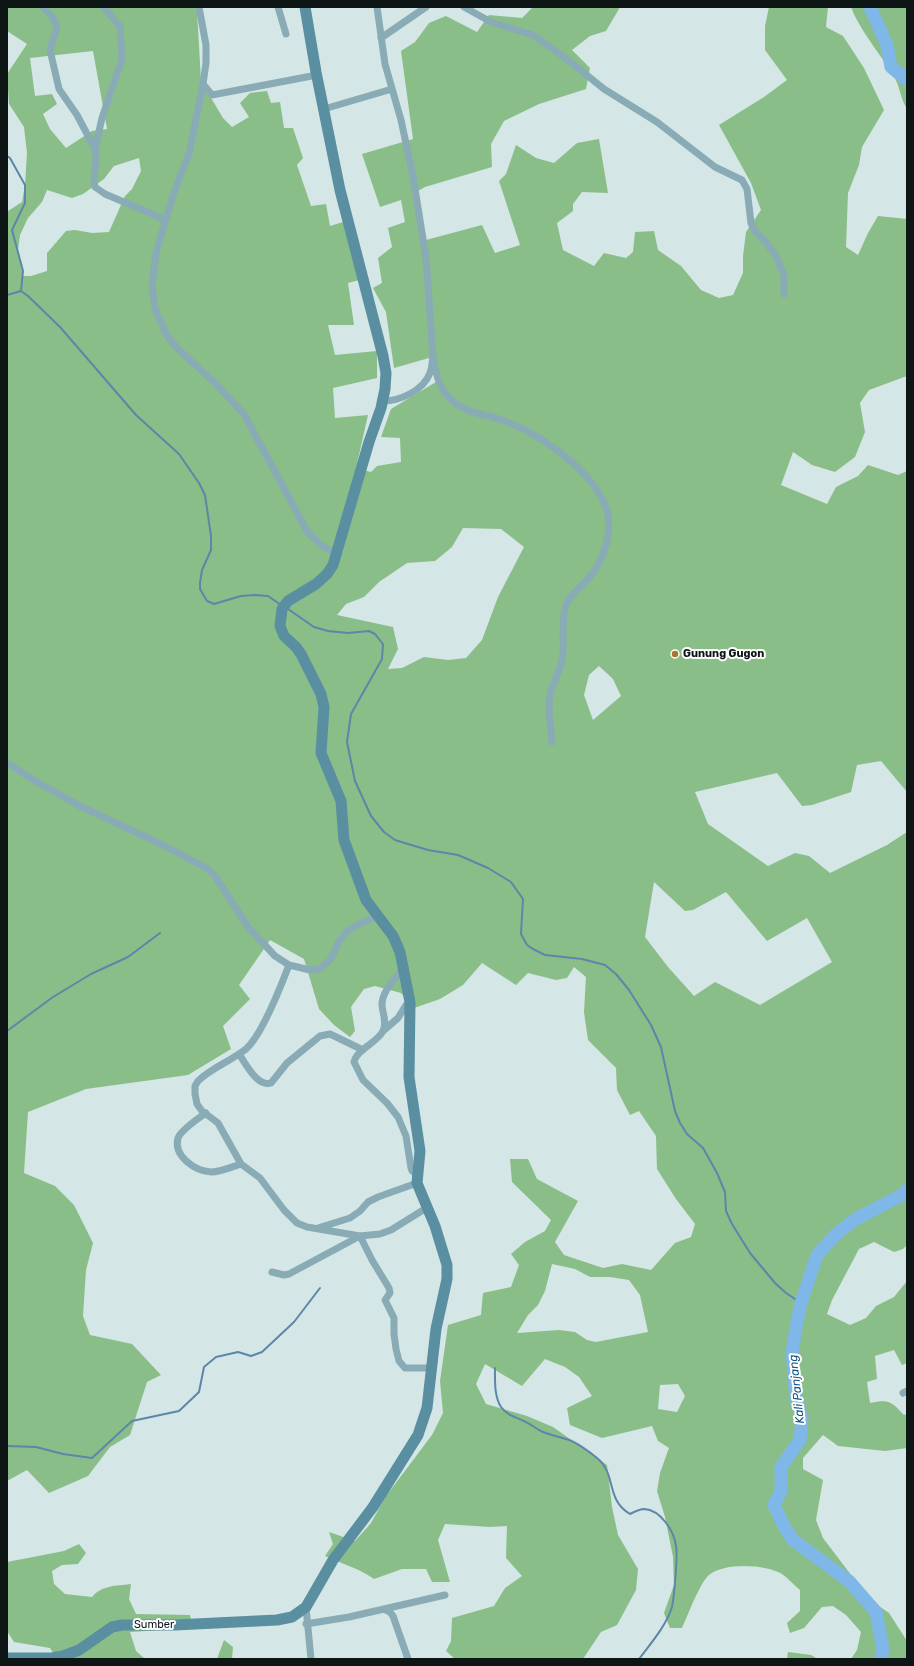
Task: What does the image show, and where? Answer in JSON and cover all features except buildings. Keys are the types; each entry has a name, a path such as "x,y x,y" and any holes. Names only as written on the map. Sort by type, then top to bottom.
{"street":[{"path":"43,7 53,18 57,26 50,50 59,89 77,115 95,149 97,158 94,184 98,190 166,220"},
{"path":"95,149 102,118 122,60 120,26 103,7"},
{"path":"199,7 206,45 206,63 203,84 189,154 174,192 156,253 152,285 155,309 166,334 176,348 216,384 244,414 308,533 317,542 337,554"},
{"path":"278,7 286,34"},
{"path":"305,7 340,190 383,356 386,373 385,389 382,401 355,487 333,565 324,578 316,584 291,597 284,607 279,620 282,633 299,650 322,698 324,717 321,753 341,801 344,840 349,856 364,895 393,936 400,952 410,1002 409,1077 420,1151 417,1178"},
{"path":"377,7 385,64 401,120 413,176 426,258 433,357 438,383 454,403 468,410 498,418 517,426 558,451 593,486 606,507 609,519 604,550 598,565 589,578 573,593 566,604 563,655 552,689 550,709 552,742"},
{"path":"381,38 426,7"},
{"path":"464,7 491,22 533,35 568,60 604,89 657,122 714,167 742,180 747,189 751,223 754,230 765,241 776,256 784,275 784,294"},
{"path":"203,84 212,95 317,75"},
{"path":"324,109 392,89"},
{"path":"382,401 403,398 423,383 430,372 433,357"},
{"path":"7,762 37,782 80,806 165,846 208,869 215,876 248,927 275,956 289,965 310,970 320,969 331,959 339,941 348,931 359,924 378,916"},
{"path":"289,965 276,997 256,1036 248,1047 201,1078 195,1086 196,1099 202,1111 218,1123 241,1164 260,1178 290,1217 297,1223 316,1229 360,1236 380,1234 391,1230 428,1207"},
{"path":"383,1031 384,1024 382,1006 384,996 388,988 403,969"},
{"path":"311,1659 306,1624 306,1607 332,1560 373,1507 418,1435 427,1408 436,1329 446,1284 448,1269 428,1207 417,1178 411,1168 406,1136 398,1117 387,1103 364,1082 354,1060 398,1018 406,1005 410,1002"},
{"path":"239,1054 257,1078 262,1082 269,1084 287,1063 320,1036 330,1034 363,1050"},
{"path":"206,1113 180,1135 178,1144 183,1157 192,1166 210,1172 241,1164"},
{"path":"316,1229 350,1218 360,1211 368,1202 417,1178"},
{"path":"272,1272 289,1274 360,1236"},
{"path":"360,1236 372,1260 389,1288 390,1293 385,1300 394,1318 395,1343 399,1361 405,1368 431,1368"},
{"path":"306,1624 349,1618 445,1595"},
{"name":"Sumber","path":"7,1658 52,1658 64,1656 79,1650 112,1627 122,1625 176,1625 277,1620 292,1617 306,1607"},
{"path":"384,1610 390,1612 393,1616 408,1659"}],"green space":[{"path":"7,7 195,7 197,11 201,81 223,118 232,127 249,117 240,103 250,93 267,91 271,103 280,102 284,128 293,128 303,158 297,165 311,206 326,204 330,226 343,222 359,280 348,283 354,325 328,325 335,355 377,351 377,378 333,388 335,418 368,415 356,468 371,472 377,466 401,462 400,438 381,437 391,409 436,382 429,358 394,368 386,312 373,288 382,283 378,258 392,247 388,228 405,222 401,200 380,207 362,154 413,139 401,51 415,42 429,23 446,16 477,32 489,15 522,18 533,7 619,7 606,31 590,36 572,50 590,68 586,89 539,104 504,121 491,144 492,167 425,187 416,192 426,240 482,225 495,253 520,245 499,181 506,174 516,145 536,158 554,163 577,143 599,139 608,193 582,192 573,204 573,211 557,223 563,250 594,266 604,253 626,258 633,252 635,232 654,231 658,250 681,266 701,290 719,298 733,295 743,273 743,256 746,232 761,210 751,183 719,125 764,97 787,80 765,50 765,26 769,7 828,7 826,27 843,36 864,68 884,110 862,147 859,165 848,193 846,247 858,255 878,216 907,219 907,376 869,390 860,403 865,432 855,457 835,472 812,465 793,452 781,485 827,504 836,487 858,476 868,465 898,475 907,471 907,792 881,761 857,765 851,792 812,805 802,806 777,773 695,792 708,824 768,866 795,853 809,856 830,873 887,845 907,832 907,1245 903,1249 894,1252 874,1242 859,1249 832,1300 827,1314 850,1325 866,1318 876,1306 894,1297 907,1281 907,1363 902,1365 894,1350 875,1356 877,1379 867,1382 870,1403 886,1401 893,1404 904,1415 907,1414 907,1448 885,1451 838,1446 823,1435 803,1458 803,1469 823,1480 816,1520 823,1538 861,1588 876,1604 889,1613 907,1641 907,1659 851,1659 857,1650 861,1632 846,1615 833,1606 822,1607 804,1628 790,1633 787,1623 800,1611 800,1590 782,1574 766,1568 744,1566 723,1568 715,1571 708,1576 697,1593 682,1628 670,1628 664,1613 674,1585 673,1557 665,1517 657,1491 660,1473 669,1448 658,1441 652,1426 602,1438 570,1425 567,1408 592,1396 579,1377 565,1367 545,1359 522,1386 485,1364 476,1384 486,1404 527,1416 553,1427 607,1465 612,1507 618,1535 638,1569 636,1590 617,1625 601,1632 583,1659 455,1659 446,1651 451,1641 452,1618 494,1606 505,1588 522,1576 506,1558 507,1526 490,1527 445,1524 438,1540 450,1582 432,1582 426,1569 402,1569 374,1579 356,1569 325,1556 333,1544 329,1532 355,1541 371,1523 386,1496 432,1435 443,1413 440,1381 448,1325 481,1315 483,1293 511,1287 519,1265 511,1254 525,1242 545,1231 551,1220 512,1182 510,1159 528,1159 537,1179 578,1201 555,1242 564,1255 603,1268 622,1264 651,1270 675,1243 691,1237 695,1224 676,1199 657,1169 656,1136 639,1111 630,1115 617,1090 616,1068 588,1040 584,1012 586,977 574,967 567,978 556,980 528,973 516,985 482,963 463,985 440,999 414,1008 401,993 375,986 364,989 351,1007 355,1031 350,1037 334,1025 319,1009 304,959 270,940 239,985 250,999 223,1026 231,1049 188,1075 86,1089 28,1112 24,1173 55,1186 74,1205 93,1243 86,1270 83,1316 90,1335 132,1344 161,1375 147,1382 130,1435 110,1447 88,1476 49,1493 27,1470 7,1481 7,210 8,211 22,202 25,185 27,153 24,127 9,104 7,74 27,44 7,31","holes":["93,51 107,129 92,131 66,148 50,129 43,114 57,104 52,94 35,96 30,58","139,158 141,171 132,189 125,196 109,232 92,233 75,230 66,231 47,253 47,271 31,276 23,276 18,250 20,235 28,218 42,202 47,190 72,198 83,194 104,179 114,166","463,528 501,529 524,547 498,597 482,640 466,658 448,660 424,657 402,668 388,669 398,649 393,627 337,615 346,604 364,597 379,582 407,563 435,561 452,547","599,666 613,679 621,696 593,720 584,695 589,675","654,882 685,911 693,910 726,892 767,941 807,918 832,962 760,1005 715,982 694,996 668,967 645,937","552,1264 575,1269 590,1277 610,1277 629,1280 640,1295 648,1332 596,1342 587,1340 575,1332 559,1330 517,1333 528,1315 538,1305 545,1291","678,1384 685,1396 677,1412 658,1409 660,1385"]},
{"path":"851,7 907,7 907,109 895,79 865,33"},
{"path":"79,1544 86,1553 78,1564 62,1565 52,1571 54,1584 65,1594 92,1597 100,1590 105,1588 131,1584 129,1599 136,1614 190,1615 193,1628 130,1632 136,1651 145,1659 57,1659 50,1648 14,1642 7,1631 7,1562 64,1551"},
{"path":"224,1640 233,1647 232,1659 217,1659"},
{"path":"788,1652 811,1655 818,1659 787,1659"}],"waterway":[{"name":"Kali Panjang","path":"870,7 887,45 891,67 907,80"},
{"path":"7,156 10,158 25,185 25,203 12,230 23,271 21,291"},
{"path":"7,295 21,291 60,327 136,415 179,454 199,483 205,495 211,536 211,550 202,570 200,583 200,589 207,601 214,604 241,596 255,595 268,596 281,605"},
{"path":"288,609 314,627 328,631 348,633 369,631 375,634 383,644 382,659 351,714 347,742 355,781 371,816 384,832 395,840 428,850 458,855 488,868 511,882 523,899 521,934 527,945 533,949 545,955 582,959 605,965 616,974 629,990 651,1025 661,1047 675,1111 687,1134 703,1148 717,1173 725,1192 726,1211 732,1224 750,1253 775,1283 786,1293 801,1303"},
{"path":"7,1031 53,997 91,974 128,957 160,933"},
{"name":"Kali Panjang","path":"881,1659 883,1649 876,1612 849,1581 793,1540 784,1526 774,1505 781,1491 781,1467 800,1440 802,1419 796,1398 792,1353 801,1303 817,1255 835,1235 854,1220 900,1196 907,1190"},
{"path":"7,1446 36,1447 63,1454 92,1458 132,1421 179,1411 199,1392 204,1367 216,1357 238,1352 251,1356 262,1352 294,1322 320,1288"},
{"path":"495,1368 496,1393 503,1410 511,1416 527,1422 543,1432 572,1441 591,1453 603,1464 607,1471 614,1494 622,1508 630,1514 644,1509 656,1513 666,1522 673,1534 676,1546 676,1558 675,1586 672,1607 662,1628 639,1659"}],"place":[{"name":"Gunung Gugon","path":"675,654"}]}
